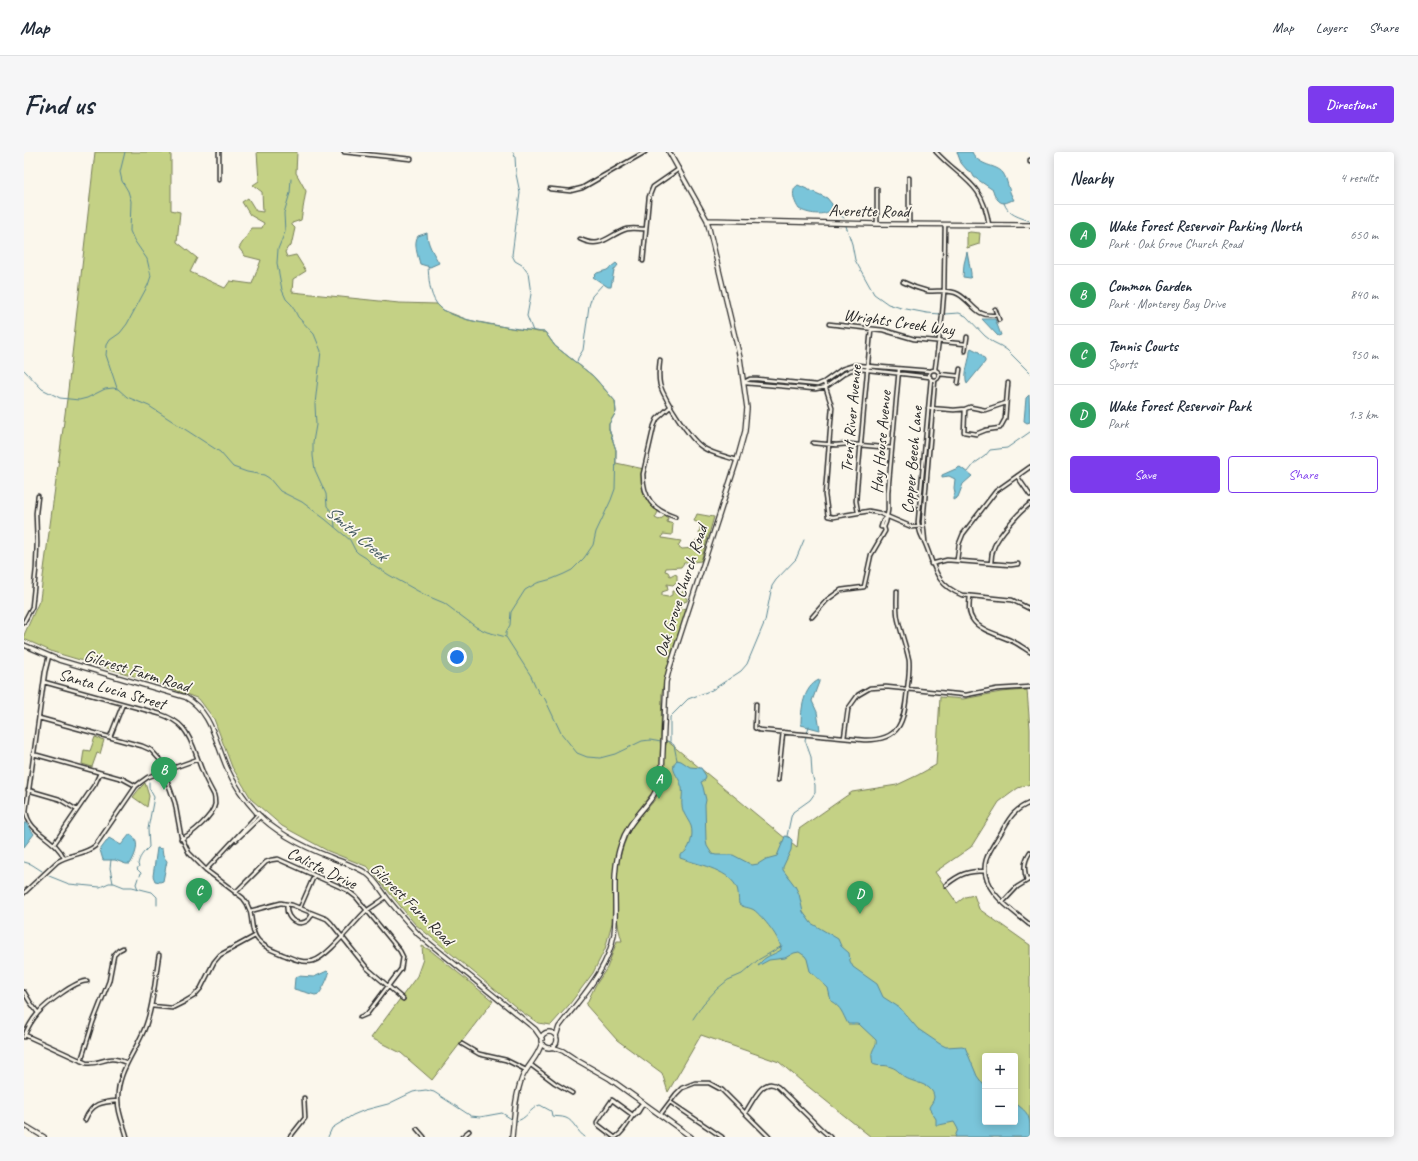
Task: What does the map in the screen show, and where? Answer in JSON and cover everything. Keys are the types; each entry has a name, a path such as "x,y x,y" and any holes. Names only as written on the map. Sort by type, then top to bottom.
{"main road":[{"name":"Oak Grove Church Road","path":"556,1038 559,1027 599,974 611,946 614,929 614,879 617,857 624,835 633,820 652,797 660,779 662,771 666,682 737,460 747,418 747,402 740,358 707,220 669,152"},
{"name":"Averette Road","path":"707,220 908,225 1030,225"},
{"name":"Gilcrest Farm Road","path":"24,645 72,664 179,695 196,704 207,717 224,761 234,781 260,815 280,832 297,842 368,874 419,935 535,1029 542,1040"},
{"name":"Oak Grove Church Road","path":"548,1032 559,1027"},
{"name":"Gilcrest Farm Road","path":"535,1029 548,1032"},
{"path":"512,1137 520,1084 526,1070 538,1054 543,1035 548,1032 553,1033 563,1051"},
{"path":"538,1054 555,1044 556,1038"},
{"path":"542,1040 544,1046 563,1051 610,1079 691,1137"},
{"path":"24,1125 44,1137"}],"street":[{"path":"219,152 219,180"},
{"path":"344,152 411,158"},
{"path":"550,189 570,191 582,188 645,152"},
{"path":"936,152 977,190 987,211 989,226"},
{"path":"643,261 648,197 653,187 679,170"},
{"path":"908,225 909,178"},
{"path":"877,189 877,224"},
{"path":"945,225 944,292 935,369 939,374 959,376"},
{"path":"580,239 586,242 602,242 626,230 633,228 645,229"},
{"path":"904,282 926,291 951,292 959,294 982,314 997,315"},
{"path":"995,309 999,320"},
{"name":"Wrights Creek Way","path":"829,324 889,331 914,339 966,344"},
{"name":"Trent River Avenue","path":"858,512 856,501 871,329"},
{"path":"965,351 967,337"},
{"path":"660,360 659,379 661,386 671,406 696,442 711,452 737,460"},
{"path":"744,382 750,379 757,379 813,385 824,382 842,369 855,364 930,371 935,369"},
{"name":"Hay House Avenue","path":"812,617 826,600 841,590 864,587 871,555 885,531 884,527 881,527 881,525 887,517 899,369"},
{"path":"958,383 960,369"},
{"path":"744,382 815,390 826,387 851,370 899,373 935,380 938,378 939,374"},
{"path":"930,371 930,378"},
{"name":"Copper Beech Lane","path":"930,378 918,527 931,564 949,589 962,595 1012,600 1030,609"},
{"name":"Copper Beech Lane","path":"924,542 923,526 935,380"},
{"path":"824,382 832,407 825,495 828,516 833,517 858,512 874,511 906,526 923,526"},
{"path":"965,409 964,432 976,434 986,430 1000,428 1005,419 1008,383"},
{"path":"928,408 954,410 970,408 989,409 999,404 1006,403"},
{"path":"671,406 658,419 654,426 643,474 643,481 646,494 652,503 661,511 675,517"},
{"path":"813,443 892,448"},
{"path":"957,560 962,534 996,491 1030,466"},
{"path":"1017,476 1030,495"},
{"path":"24,622 32,607 36,569 36,513 38,496"},
{"path":"991,563 992,553 996,542 1020,512 1030,504"},
{"path":"931,564 941,561 957,560 1010,565 1018,564"},
{"path":"756,704 755,728 760,730 873,740 885,738 892,734 899,726 904,716 909,671 909,660 898,617 896,591"},
{"path":"970,596 970,610 976,623 983,628 1015,642 1030,652"},
{"path":"49,656 33,754 26,814 29,821 35,828 60,849 64,858"},
{"name":"Santa Lucia Street","path":"44,682 160,714 174,721 183,728 189,737 214,795 214,806 210,814 192,833 181,839"},
{"path":"844,738 848,709 858,695 864,691 878,687 966,695 997,689 1030,686"},
{"path":"110,737 123,704"},
{"path":"39,718 142,746 151,750 158,758 176,806 181,839 189,853 206,870 247,903 250,910 252,929 255,936 263,946 296,961 305,962 314,960 323,956 366,911 386,897"},
{"path":"778,780 783,732"},
{"path":"33,754 124,779 136,786"},
{"path":"24,893 55,863 64,858 86,852 95,846 136,786 144,780 198,760"},
{"path":"54,844 97,780 100,772"},
{"path":"28,790 59,798 77,810"},
{"path":"1030,803 1022,806 1014,812 989,852 985,871 989,886 994,893 1030,925"},
{"path":"206,870 260,815"},
{"path":"1003,902 1017,887 1029,879 1024,868 1025,861 1030,852"},
{"name":"Calista Drive","path":"235,893 263,864 271,860 282,861 347,890 356,897 400,951 403,957 401,969 367,1014 360,1017"},
{"path":"946,885 963,874 971,871 985,871"},
{"path":"300,908 314,876"},
{"path":"250,910 281,903 300,908 330,922 367,968 403,999"},
{"path":"287,904 286,912 291,920 306,922 312,914"},
{"path":"151,1006 172,1008 184,1002 201,988 218,957 255,936"},
{"path":"81,1061 93,1022 109,981 114,955 123,948"},
{"path":"127,1137 120,1115 118,1101 120,1082 126,1063 141,1038 146,1024 151,1006 159,955"},
{"path":"87,981 82,981 71,987 38,1013 24,1036 91,1064 112,1058 126,1063"},
{"path":"24,992 38,1013"},
{"path":"462,1044 479,1054 506,1060 526,1070"},
{"path":"531,1065 555,1083 572,1093"},
{"path":"660,1116 680,1090 695,1082 704,1082 718,1087 769,1137"},
{"path":"746,1113 762,1087 768,1084 774,1084 830,1137"},
{"path":"290,1137 305,1118 304,1098"},
{"path":"634,1116 612,1100 596,1122 615,1137 634,1116 636,1111 643,1103"},
{"path":"85,1120 88,1113 94,1106 105,1102 118,1101"},
{"path":"670,1102 722,1137"},
{"path":"417,1129 424,1137"},
{"path":"462,1137 469,1131"}],"green space":[{"path":"95,152 171,152 171,210 180,212 177,242 197,258 190,272 225,288 230,281 252,284 261,260 245,256 239,248 252,228 262,228 264,223 250,215 242,202 248,198 256,211 263,212 262,192 253,185 259,181 257,152 297,152 296,173 306,191 301,220 292,223 295,228 291,246 288,247 285,252 287,257 296,255 306,271 293,279 292,292 399,303 437,304 443,310 468,320 516,329 545,332 555,346 593,376 615,401 616,412 609,424 609,429 616,450 616,463 644,469 646,491 659,510 655,518 659,520 665,516 668,518 667,522 673,524 672,535 663,534 662,538 681,541 678,546 682,549 694,548 696,540 699,540 702,534 699,533 701,524 694,521 697,514 714,517 701,561 684,563 681,567 666,568 665,571 668,572 670,576 674,574 677,575 677,581 673,585 667,584 668,590 662,592 662,596 668,597 672,595 672,591 676,591 676,594 679,594 679,592 682,593 683,591 687,599 687,601 681,603 682,606 675,612 672,619 678,618 682,609 687,608 668,664 662,692 660,765 658,778 653,791 628,824 622,836 614,869 612,923 605,949 593,973 569,1005 551,1025 538,1023 522,1012 415,924 368,867 328,851 282,826 252,800 232,767 214,719 199,699 154,682 53,652 24,639 24,635 40,599 67,399"},
{"path":"967,233 980,233 979,244 967,248"},
{"path":"1027,690 1030,729 1030,784 1018,788 999,802 971,847 935,872 957,903 965,897 974,895 979,909 1030,945 1030,1137 871,1137 779,1062 701,1035 668,1092 662,1073 617,1040 586,1005 595,986 607,968 617,941 622,941 616,913 616,882 618,866 627,837 633,825 656,798 660,788 663,776 666,740 797,848 799,829 852,792 897,785 936,765 940,697 963,699 1001,692"},
{"path":"95,737 104,740 100,754 97,753 92,767 82,764 84,750 90,751"},
{"path":"145,783 149,796 147,807 133,797"},
{"path":"422,946 430,950 493,1001 432,1080 401,1053 371,1038 417,976 423,959"}],"water":[{"path":"957,152 972,152 975,157 983,163 1000,170 1005,176 1010,193 1014,200 1002,203 998,200 993,190 974,177 972,173 961,163"},
{"path":"798,185 827,198 832,204 832,209 829,212 816,214 799,209 794,200 793,193"},
{"path":"427,233 429,245 439,263 430,267 420,264 416,246 418,236"},
{"path":"967,252 971,273 970,278 963,277"},
{"path":"616,263 618,265 614,270 611,287 608,287 593,277 597,273 607,270"},
{"path":"982,319 995,319 1001,335 998,336"},
{"path":"971,348 979,352 985,359 985,362 967,384 966,371"},
{"path":"1029,395 1030,422 1027,423 1024,421 1026,398"},
{"path":"960,467 972,476 963,484 958,497 953,500 955,493 955,479 949,476 942,477 942,475"},
{"path":"819,680 812,701 817,712 820,730 801,725 802,706 806,693 814,683"},
{"path":"677,760 690,767 701,768 706,776 705,780 701,782 706,800 706,841 712,854 733,855 752,865 758,864 766,859 777,856 785,836 789,837 792,840 791,850 783,870 795,886 799,894 803,912 811,923 838,939 841,946 849,953 850,961 853,967 877,984 883,997 900,1008 918,1029 946,1047 965,1047 977,1076 982,1083 982,1125 1018,1125 1018,1105 1028,1116 1030,1124 1030,1137 955,1137 958,1129 954,1122 936,1125 936,1119 929,1108 934,1097 930,1089 923,1084 906,1078 889,1066 873,1064 872,1053 876,1040 860,1025 848,1024 840,1008 831,1001 828,988 810,971 805,956 799,952 794,953 785,958 769,960 758,966 766,958 781,950 778,940 771,928 754,910 739,904 737,888 732,880 726,875 711,868 680,858 680,855 689,847 692,830 684,814 682,787 674,769"},
{"path":"24,823 26,823 34,834 24,847"},
{"path":"130,834 135,840 136,852 130,864 115,860 103,860 100,850 109,838 121,845"},
{"path":"157,848 162,849 163,856 167,861 163,881 160,882 155,881 153,876"},
{"path":"327,971 329,975 319,994 315,995 294,989 295,978 298,976 314,977"}],"waterway":[{"path":"117,388 106,355 107,345 110,340 120,333 127,324 148,285 151,276 147,259 134,240 130,231 131,201 128,191 122,181 120,172 125,152"},
{"path":"513,152 520,193 512,255 515,261 522,265 528,273 531,294 527,316 533,331"},
{"path":"291,179 290,193 284,213 285,232 278,249 277,263 282,290 286,299 292,305 298,317 314,334 321,351 315,404 316,425 313,442 313,456 315,470 326,494 327,506 334,515 335,527"},
{"path":"1004,203 1011,213 1030,221"},
{"path":"832,209 844,218"},
{"path":"846,226 855,260 874,294 888,304 901,308 941,314"},
{"path":"428,266 432,295 434,300 443,310 465,319 506,327 545,332 555,346 593,376 615,401 616,412 609,424 609,429 616,450 615,489 596,532 593,545 584,558 572,570 552,579 537,583 525,590 511,612 510,625 506,632 506,636"},
{"path":"577,362 583,350 589,306 592,296 603,284"},
{"path":"944,314 959,313 966,316 985,336 1007,350 1030,373"},
{"name":"Smith Creek","path":"24,370 42,389 60,398 79,400 87,398 105,389 113,388 118,389 127,397 149,406 220,452 233,467 247,472 264,475 269,478 280,491 302,502 325,519 350,540 355,550 372,564 425,595 444,603 476,627 487,632 506,637 531,676 538,692 545,699 561,733 577,753 587,757 600,758 615,754 642,741 650,740 661,742"},
{"path":"968,472 975,463 985,456 990,450 1007,448 1030,432"},
{"path":"670,741 670,717 688,699 712,690 741,671 747,664 765,621 772,586 796,559 804,540"},
{"path":"807,733 809,726"},
{"path":"787,836 793,812 810,800 815,793 811,757 805,740 806,736"},
{"name":"Smith Creek","path":"666,741 674,745 677,760"},
{"path":"140,876 141,873 137,869 139,866 140,857 149,847 148,829 154,797 149,788 149,782"},
{"path":"111,860 110,868 113,883"},
{"path":"24,862 31,864 42,871"},
{"path":"49,876 69,884 100,887 109,883 114,883 124,887 132,887 152,892 157,897 157,905"},
{"path":"138,878 136,884 138,889"},
{"path":"693,1019 703,1004 717,989 728,980 742,974 758,960 782,946"},
{"path":"328,1137 332,1128 353,1115 388,1104 413,1092 426,1090 434,1092 471,1116 480,1117 502,1113 513,1120"},
{"path":"516,1121 523,1118 540,1105 551,1111 552,1116 569,1119 585,1137"}],"place":[{"name":"Common Garden","path":"164,790"},
{"name":"Wake Forest Reservoir Parking North","path":"659,799"},
{"name":"Tennis Courts","path":"199,911"},
{"name":"Wake Forest Reservoir Park","path":"860,914"}]}
